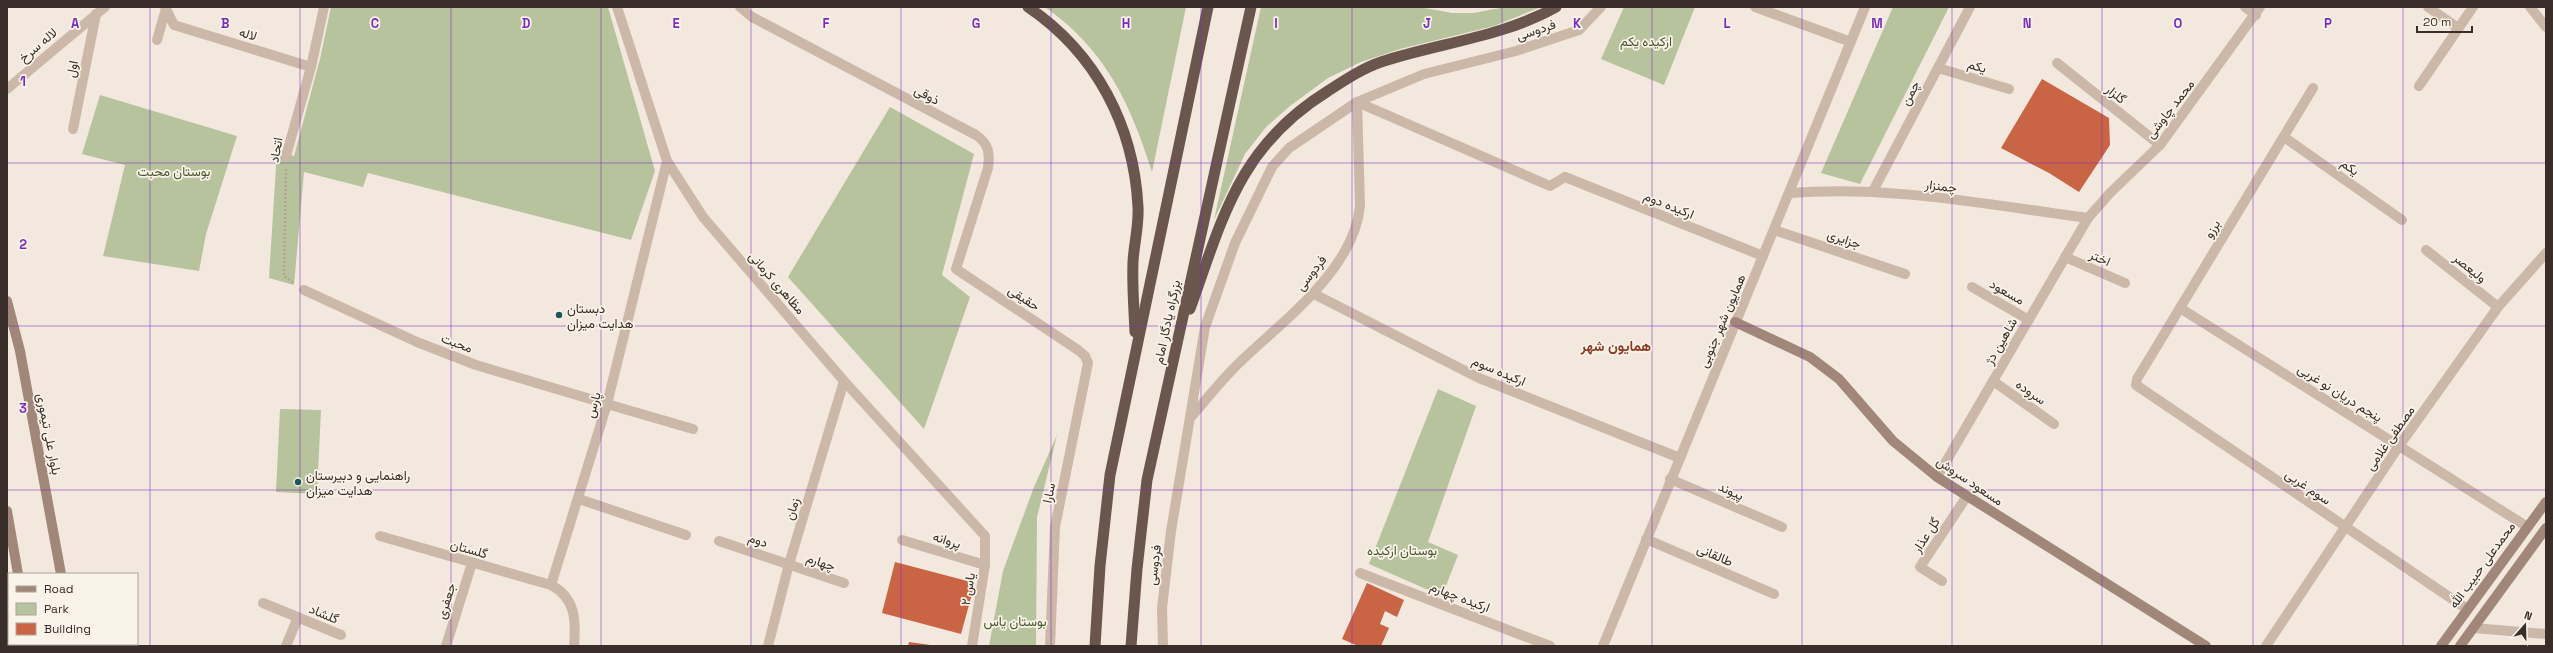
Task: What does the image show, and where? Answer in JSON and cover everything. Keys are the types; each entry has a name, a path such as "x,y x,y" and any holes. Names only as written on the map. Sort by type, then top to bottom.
{"highway":[{"path":"1028,7 1056,29 1079,52 1111,99 1124,128 1136,176 1138,209 1133,262 1135,350"},
{"name":"بزرگراه یادگار امام","path":"1095,646 1100,566 1110,475 1208,7"},
{"name":"بزرگراه یادگار امام","path":"1131,646 1137,569 1147,480 1174,351 1251,7"},
{"path":"1174,351 1226,210 1252,161 1283,125 1315,99 1346,79 1380,63 1503,29 1537,18 1556,7"}],"main road":[{"name":"بلوار علی تیموری","path":"7,301 20,351 61,573"},
{"name":"مسعود سروش","path":"1735,322 1810,357 1839,379 1893,441 1937,477 2206,646"},
{"name":"محمدعلی حبیب الله","path":"2441,646 2526,526 2546,502"},
{"path":"7,511 18,573"},
{"path":"2460,646 2546,528"}],"street":[{"name":"لاله سرخ","path":"7,89 105,7"},
{"name":"اتحاد","path":"286,156 311,67 324,7"},
{"name":"مظاهری کرمانی","path":"617,7 667,161 703,217 844,380 985,536"},
{"name":"ذوقی","path":"740,7 752,17 982,139 988,147 990,156 988,168 956,269"},
{"name":"فردوسی","path":"1163,646 1162,608 1169,546 1205,327 1235,243 1272,168 1289,148 1357,102 1424,74 1516,51 1579,30 1601,7"},
{"path":"1755,7 1851,42"},
{"name":"همایون‌ شهر جنوبی","path":"1603,646 1670,478 1680,458 1735,322 1790,193 1865,7"},
{"name":"چمن","path":"1873,191 1970,7"},
{"path":"2245,7 2258,11"},
{"path":"2428,7 2458,28"},
{"path":"2418,86 2473,7"},
{"path":"2530,7 2546,27"},
{"name":"لاله","path":"165,9 174,25 311,67"},
{"path":"158,40 165,9"},
{"name":"محمد چاوشی","path":"2088,218 2110,193 2160,145 2258,11"},
{"name":"اول","path":"73,128 96,14"},
{"name":"گلزار","path":"2056,63 2160,145"},
{"name":"یکم","path":"1938,68 2009,89"},
{"name":"برزو","path":"2136,385 2137,380 2313,88"},
{"name":"فردوسی","path":"1191,418 1234,367 1314,294 1348,244 1359,219 1357,102"},
{"name":"ارکیده دوم","path":"1357,102 1550,186 1566,177 1763,256"},
{"name":"یکم","path":"2284,137 2402,220"},
{"name":"پارس","path":"551,585 579,499 607,404 667,161"},
{"name":"چمنزار","path":"1790,193 1828,190 1873,191 2088,218"},
{"name":"شاهین دژ","path":"1937,477 2088,218"},
{"name":"جزایری","path":"1774,230 1905,274"},
{"name":"ولیعصر","path":"2426,250 2498,307"},
{"name":"مصطفی غلامی","path":"2266,646 2400,446 2498,307 2546,253"},
{"name":"اختر","path":"2065,257 2125,283"},
{"name":"حقیقی","path":"956,269 1078,350"},
{"name":"مسعود","path":"1972,286 2028,320"},
{"name":"محبت","path":"304,290 417,342 469,362 693,429"},
{"name":"ارکیده سوم","path":"1314,294 1479,378 1680,458"},
{"name":"پنجم دریان‌ نو غربی","path":"2180,308 2526,526"},
{"name":"سارا","path":"1050,646 1055,527 1087,374 1088,363 1085,356 1078,350"},
{"name":"زمان","path":"768,646 790,564 844,380"},
{"name":"سروده","path":"1993,381 2054,424"},
{"name":"سوم غربی","path":"2136,385 2467,609"},
{"name":"پیوند","path":"1670,478 1782,527"},
{"name":"گل عذار","path":"1942,581 1920,567 1967,496"},
{"path":"579,499 686,535"},
{"name":"گلستان","path":"380,536 551,585"},
{"name":"یاس ۲","path":"972,646 985,566 985,536"},
{"name":"طالقانی","path":"1646,539 1774,594"},
{"name":"پروانه","path":"902,540 985,566"},
{"name":"دوم","path":"719,541 790,564"},
{"name":"جعفری","path":"446,646 472,563"},
{"name":"چهارم","path":"790,564 844,583"},
{"name":"ارکیده چهارم","path":"1360,573 1550,646"},
{"path":"551,585 562,591 572,605 574,613 574,646"},
{"name":"گلشاد","path":"263,603 341,635"},
{"name":"گلشاد","path":"286,646 298,618"},
{"path":"2474,628 2546,634"}],"path":[{"name":"اتحاد","path":"286,156 284,276 304,290"}],"green space":[{"path":"331,7 608,7 655,171 631,240 368,173 363,187 304,172 294,285 269,278 277,151 294,156 320,59"},
{"path":"1045,7 1186,7 1152,172 1135,123 1113,80 1100,60 1084,41"},
{"path":"1261,7 1419,7 1452,13 1473,13 1506,7 1541,7 1494,26 1400,49 1361,62 1328,78 1290,106 1266,127 1245,154 1214,220"},
{"name":"ارکیده یکم","path":"1624,7 1695,7 1664,85 1601,59"},
{"path":"1893,7 1949,7 1860,184 1821,173"},
{"name":"بوستان محبت","path":"100,95 237,136 206,234 199,271 103,256 125,165 82,154"},
{"path":"890,107 974,154 942,275 970,297 924,429 788,277"},
{"name":"بوستان ارکیده","path":"1438,389 1476,406 1428,542 1458,555 1442,596 1369,564"},
{"path":"280,409 321,410 317,494 276,492"},
{"name":"بوستان یاس","path":"1057,435 1037,517 1036,646 989,646 1003,571 1034,487"}],"building":[{"path":"2042,79 2109,118 2110,145 2079,192 2049,173 2001,148"},
{"path":"895,562 975,583 961,634 882,613"},
{"path":"1367,583 1404,600 1397,617 1385,611 1380,624 1389,628 1381,646 1358,646 1342,639"},
{"path":"909,642 930,645 908,646"}],"place":[{"name":"دبستان هدایت میزان","path":"559,315"},
{"name":"راهنمایی و دبیرستان هدایت میزان","path":"298,482"}],"district":[{"name":"همایون شهر","path":"1616,346"}]}
